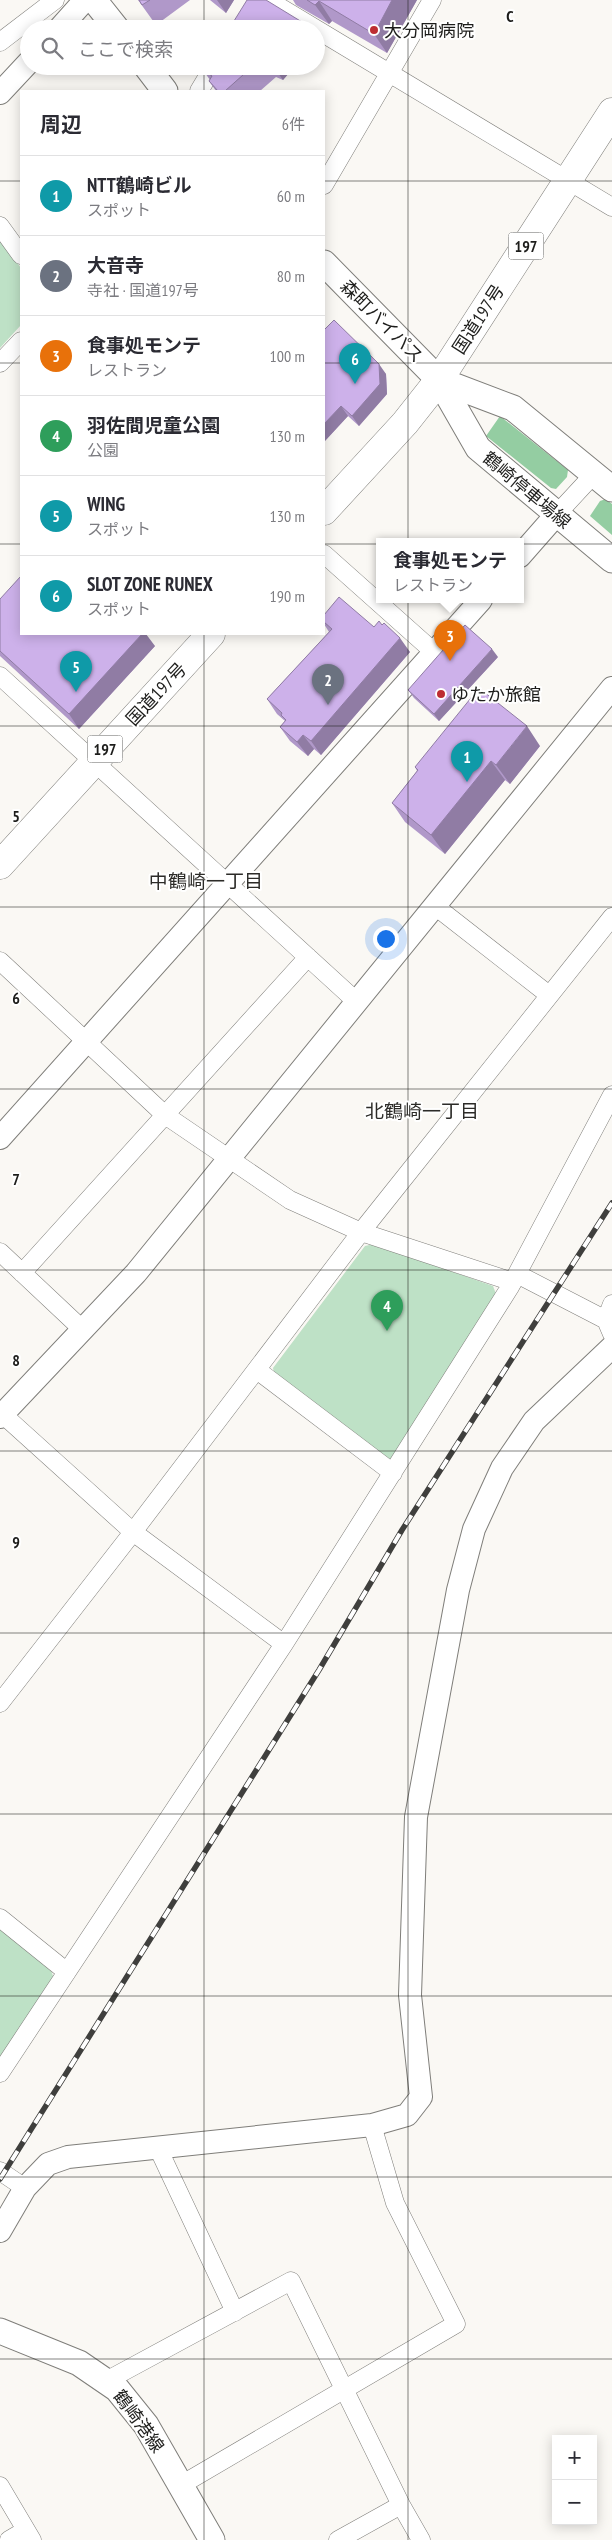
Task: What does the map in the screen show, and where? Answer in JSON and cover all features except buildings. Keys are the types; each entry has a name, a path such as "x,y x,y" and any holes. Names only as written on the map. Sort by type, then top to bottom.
{"highway":[{"name":"国道197号","path":"325,510 405,423 439,380 612,112"},
{"name":"国道197号","path":"0,864 210,635"}],"main road":[{"path":"94,0 110,20"},
{"path":"153,75 164,90"},
{"name":"森町バイパス","path":"325,264 439,380"},
{"path":"439,380 514,408 606,481"},
{"name":"鶴崎停車場線","path":"439,380 478,448 612,560"},
{"name":"鶴崎港線","path":"0,2331 79,2363 106,2381 124,2397 146,2425 212,2540"}],"street":[{"path":"29,20 55,0"},
{"path":"67,20 86,0"},
{"path":"268,0 301,20"},
{"path":"325,183 432,0"},
{"path":"0,42 20,27"},
{"path":"325,34 612,207"},
{"path":"0,93 20,72"},
{"path":"200,90 209,75"},
{"path":"0,226 20,254"},
{"path":"0,364 20,342"},
{"path":"524,551 556,515 606,481"},
{"path":"325,555 376,600"},
{"path":"379,603 434,652"},
{"path":"0,1138 478,603"},
{"path":"0,676 357,1002"},
{"path":"284,1644 133,1532 1,1414 136,1273 612,688"},
{"path":"435,906 549,995"},
{"path":"0,1704 361,1232 612,917"},
{"path":"22,1273 308,957"},
{"path":"0,961 165,1115 290,1200 361,1232 515,1278 610,1320"},
{"path":"0,2073 284,1644 515,1278 612,1095"},
{"path":"0,1252 83,1330"},
{"path":"0,2231 25,2188 48,2164 68,2158 372,2125 407,2115 421,2097 410,1995 416,1817 458,1590 474,1529 502,1468 534,1421 612,1346"},
{"path":"257,1370 393,1472"},
{"path":"0,1918 67,1972"},
{"path":"181,2485 456,2324 395,2203 372,2125"},
{"path":"158,2148 235,2312"},
{"path":"0,2171 25,2188"},
{"path":"106,2381 291,2281 401,2504 421,2540"},
{"path":"0,2486 29,2535 9,2540"},
{"path":"338,2540 401,2504"}],"green space":[{"path":"0,239 20,267 20,326 0,348"},
{"path":"500,416 568,470 567,477 556,489 551,488 486,436"},
{"path":"606,499 612,504 612,535 590,516 600,501"},
{"path":"374,1244 493,1286 496,1294 394,1460 383,1461 275,1377 273,1368 365,1246"},
{"path":"0,1929 51,1970 54,1979 0,2058"}],"railway":[{"path":"0,2179 319,1670 402,1530 612,1203"}],"place":[{"name":"大分岡病院","path":"374,30"},
{"name":"SLOT ZONE RUNEX","path":"355,384"},
{"name":"食事処モンテ","path":"450,661"},
{"name":"WING","path":"76,692"},
{"name":"ゆたか旅館","path":"441,694"},
{"name":"大音寺","path":"328,705"},
{"name":"NTT鶴崎ビル","path":"467,782"},
{"name":"羽佐間児童公園","path":"387,1331"}],"district":[{"name":"中鶴崎一丁目","path":"206,881"},
{"name":"北鶴崎一丁目","path":"422,1111"}]}
